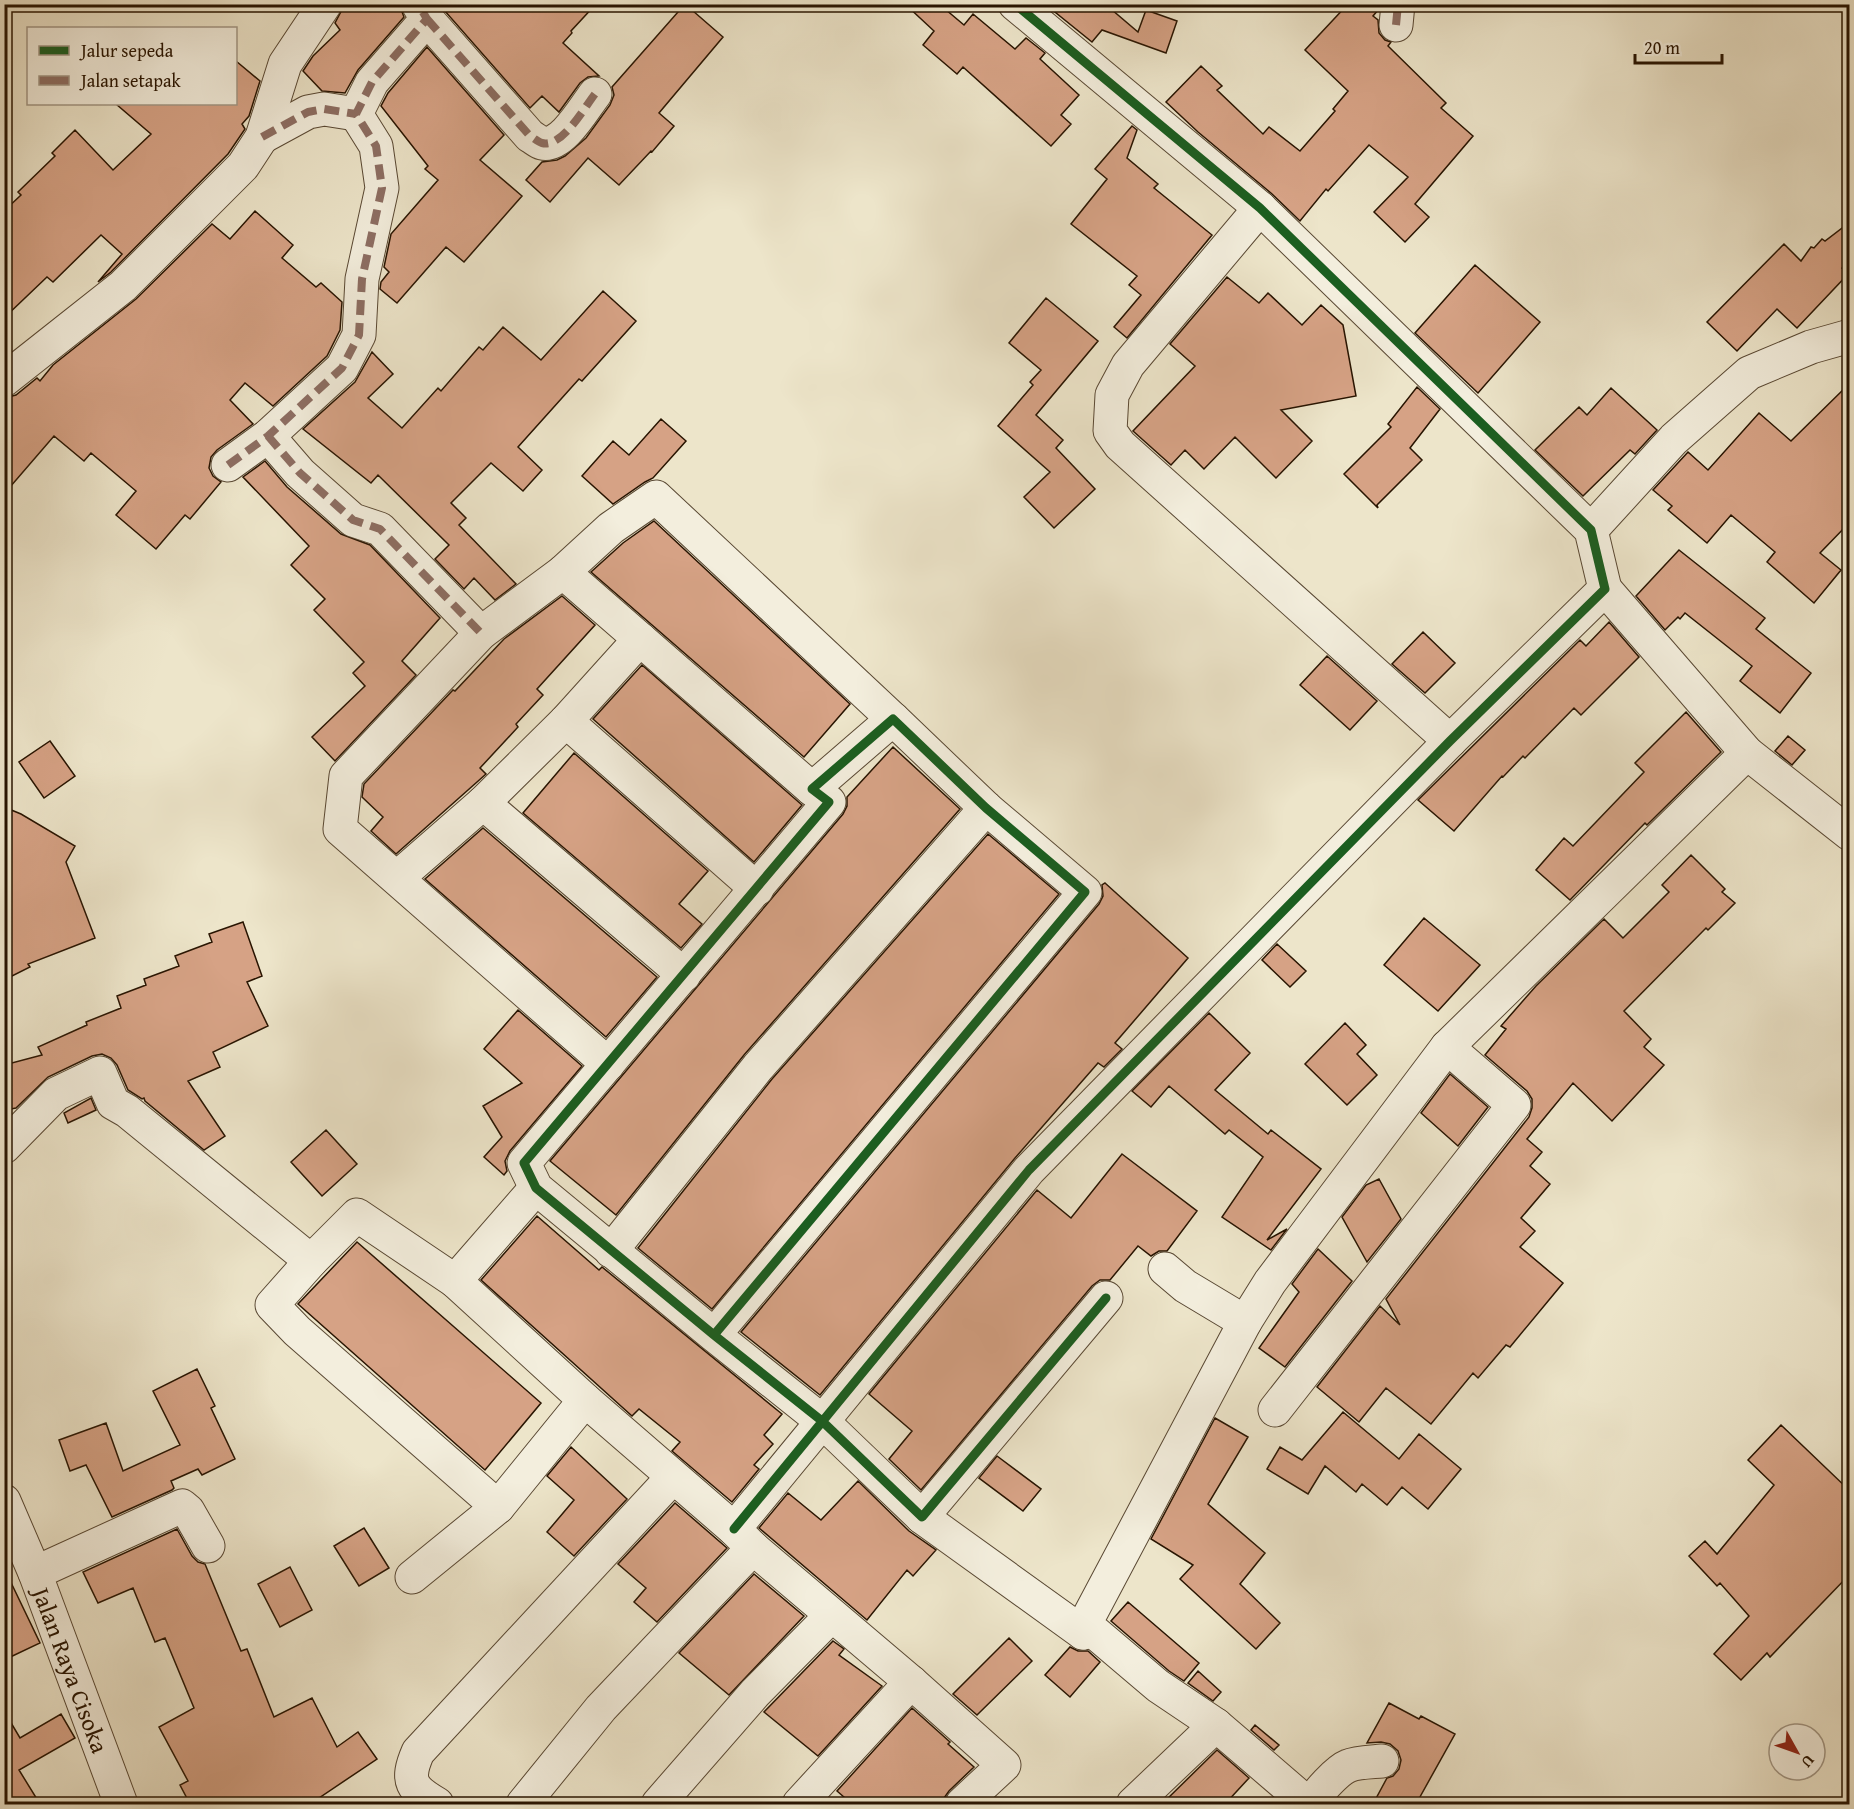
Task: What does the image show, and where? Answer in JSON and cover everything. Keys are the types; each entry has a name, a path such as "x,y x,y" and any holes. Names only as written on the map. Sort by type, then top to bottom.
{"street":[{"path":"4,380 123,286 243,166 262,137 285,64 325,4"},
{"path":"1015,4 1260,208 1591,530 1605,589 1747,753 1850,834"},
{"path":"356,114 372,82 422,12 530,136 541,143 551,144 563,137 595,94"},
{"path":"228,465 268,436 342,368 359,335 362,279 382,188 376,146 356,114 324,109 308,112 262,137"},
{"path":"1260,208 1128,364 1112,395 1110,431 1120,445 1450,741"},
{"path":"1591,530 1674,439 1749,373 1811,347 1850,336"},
{"path":"268,436 300,473 353,520 380,529 481,633"},
{"path":"608,1064 340,829 346,776 481,633 562,572 611,528 656,497 986,808 1085,892 714,1335"},
{"path":"562,572 829,802 524,1163 536,1188 714,1335 822,1420 922,1517 1083,1633"},
{"path":"523,1804 743,1539 822,1420 1029,1170 1450,741 1605,589"},
{"path":"397,878 483,803 566,721 640,639"},
{"path":"812,789 892,719"},
{"path":"566,721 757,889"},
{"path":"1083,1633 1087,1620 1245,1322 1270,1282 1448,1047 1747,753"},
{"path":"483,803 684,975"},
{"path":"611,1251 758,1068 986,808"},
{"path":"1275,1410 1514,1105 1448,1047"},
{"path":"4,1147 56,1094 100,1073 113,1103 127,1111 311,1261"},
{"path":"455,1281 536,1188"},
{"path":"498,1507 297,1331 272,1305 311,1261 357,1215 455,1281 585,1400 1004,1765 962,1804"},
{"path":"1165,1269 1185,1286 1245,1322"},
{"path":"922,1517 1106,1298"},
{"path":"412,1577 498,1507 585,1400"},
{"path":"437,1804 419,1793 413,1786 411,1775 418,1752 673,1477"},
{"name":"Jalan Raya Cisoka","path":"4,1501 35,1574 121,1804"},
{"path":"35,1574 182,1506 188,1511 208,1546"},
{"path":"658,1804 755,1693 831,1616"},
{"path":"1083,1633 1092,1630 1158,1686 1216,1725 1310,1804 1330,1780 1347,1766 1382,1761"},
{"path":"799,1804 911,1682"},
{"path":"1133,1804 1216,1725"}],"building":[{"path":"345,4 399,4 404,17 358,70 345,93 322,91 303,71 313,56 340,30 335,23"},
{"path":"448,4 596,4 563,43 599,76 588,77 580,83 559,112 542,96 530,108 444,10"},
{"path":"685,4 723,37 659,113 674,126 619,185 588,158 550,202 526,180 542,162 557,160 565,156 586,138 610,105 614,95 612,87"},
{"path":"905,4 939,4 964,25 973,14 1015,49 1026,38 1045,53 1040,59 1079,95 1061,115 1071,124 1051,146 963,67 957,74 923,45 934,31"},
{"path":"1045,4 1105,4 1138,32 1146,10 1177,21 1166,53 1102,30 1092,42"},
{"path":"1348,4 1379,4 1379,9 1373,16 1378,20 1379,33 1385,40 1391,42 1388,46 1446,103 1441,108 1473,136 1415,204 1429,217 1405,242 1374,212 1408,177 1369,145 1328,191 1326,189 1300,221 1166,102 1201,66 1222,86 1217,90 1263,134 1269,127 1300,151 1335,111 1333,109 1348,91 1305,50"},
{"path":"427,47 504,135 480,160 522,196 464,262 446,247 397,303 380,289 381,282 389,272 384,267 391,234 438,180 425,169 428,166 381,106 388,93"},
{"path":"237,62 260,81 249,116 242,124 245,129 228,154 111,272 98,282 122,254 101,235 53,282 47,277 4,318 4,211 21,195 18,192 55,156 52,153 75,130 113,170 151,134 117,105 237,105"},
{"path":"1132,126 1137,130 1127,158 1158,184 1154,188 1212,235 1127,338 1114,327 1141,295 1129,285 1137,276 1071,224 1107,179 1095,169"},
{"path":"255,211 293,245 282,258 316,287 321,283 342,302 340,330 327,356 273,406 245,383 230,400 253,424 211,457 209,468 213,476 221,482 190,519 185,515 156,549 116,515 136,491 91,453 84,461 54,436 4,494 4,398 16,395 37,378 40,381 53,365 136,299 212,224 230,239"},
{"path":"1850,222 1850,259 1842,268 1849,273 1797,328 1777,309 1737,351 1707,322 1784,244 1801,261 1811,247 1814,248 1822,239 1825,241"},
{"path":"1475,265 1540,322 1478,393 1415,333"},
{"path":"1227,277 1259,303 1268,293 1302,325 1321,305 1343,325 1356,396 1281,410 1312,441 1276,478 1235,437 1204,469 1185,450 1171,465 1133,431 1195,366 1170,344"},
{"path":"603,291 636,321 582,381 579,379 518,447 542,470 523,491 491,463 451,503 466,518 459,525 516,584 495,600 474,578 464,589 435,559 449,545 378,475 371,483 303,429 355,382 372,352 393,374 368,398 402,428 438,388 441,391 479,347 483,350 503,327 541,360"},
{"path":"1046,298 1098,341 1036,415 1063,440 1056,448 1095,489 1054,528 1024,497 1050,472 998,426 1033,385 1030,382 1041,370 1009,343"},
{"path":"1850,383 1850,522 1820,553 1841,570 1814,603 1767,562 1775,552 1731,515 1707,543 1668,510 1672,506 1653,490 1688,452 1708,470 1759,413 1791,441"},
{"path":"1417,387 1440,409 1410,448 1422,460 1377,505 1378,508 1344,474 1391,427 1388,424"},
{"path":"1611,388 1657,430 1635,454 1630,450 1583,496 1535,450 1579,407 1587,415"},
{"path":"661,419 686,441 653,478 613,504 582,476 613,441 629,455"},
{"path":"265,461 287,487 341,534 370,545 440,618 402,661 416,675 335,761 312,737 365,686 353,673 364,662 314,610 325,599 291,565 309,546 243,477"},
{"path":"654,521 850,704 804,757 591,572 623,543"},
{"path":"1679,550 1765,618 1756,629 1811,673 1780,713 1740,681 1752,666 1685,613 1665,630 1636,596"},
{"path":"562,596 595,625 537,689 543,695 516,724 518,727 480,768 486,774 396,854 371,831 383,817 362,797 364,784 504,639"},
{"path":"1609,622 1639,657 1581,715 1574,708 1525,758 1523,756 1502,776 1454,831 1418,800 1580,640 1586,646"},
{"path":"1423,632 1455,663 1425,693 1392,664"},
{"path":"1327,656 1377,701 1350,730 1300,685"},
{"path":"642,665 802,805 754,862 593,719"},
{"path":"1686,712 1721,752 1647,825 1645,823 1570,900 1536,870 1564,838 1573,846 1644,772 1635,763"},
{"path":"1788,736 1805,750 1792,765 1775,751"},
{"path":"50,741 75,776 44,798 19,762"},
{"path":"893,747 960,809 744,1055 616,1215 550,1161 843,814 847,806 847,797"},
{"path":"574,753 708,871 679,904 702,924 681,948 523,813"},
{"path":"4,807 21,814 75,846 66,862 95,938 28,964 30,967 4,980"},
{"path":"483,828 657,977 606,1037 425,879"},
{"path":"988,834 1059,894 712,1309 638,1248 772,1079"},
{"path":"1691,855 1725,889 1722,892 1735,903 1708,930 1706,928 1624,1011 1651,1039 1644,1047 1664,1065 1612,1121 1573,1083 1527,1139 1542,1152 1530,1166 1550,1184 1521,1218 1535,1231 1520,1247 1563,1283 1510,1347 1506,1345 1478,1378 1473,1373 1431,1424 1386,1388 1359,1422 1317,1387 1380,1306 1400,1325 1386,1299 1529,1117 1532,1099 1527,1091 1485,1055 1506,1029 1501,1026 1536,986 1604,919 1623,938 1669,892 1662,885"},
{"path":"1105,883 1188,958 1115,1043 1122,1049 1104,1067 1098,1063 1015,1158 820,1395 741,1332 1099,904 1103,896 1102,885"},
{"path":"1424,918 1480,965 1438,1011 1384,965"},
{"path":"243,922 262,976 247,982 268,1026 213,1052 220,1067 188,1081 225,1136 204,1150 144,1098 128,1090 117,1065 111,1058 102,1054 92,1056 48,1077 16,1108 11,1109 4,1082 4,1065 42,1055 38,1047 87,1025 86,1022 121,1008 117,996 146,985 144,979 179,966 175,956 212,942 209,934"},
{"path":"1277,944 1306,971 1290,987 1262,960"},
{"path":"518,1010 582,1066 510,1151 505,1161 507,1171 504,1175 484,1157 502,1137 483,1106 522,1083 484,1049"},
{"path":"1209,1013 1250,1053 1215,1090 1268,1134 1271,1130 1321,1169 1267,1240 1287,1229 1271,1250 1222,1217 1263,1157 1229,1130 1225,1134 1169,1086 1151,1107 1132,1091"},
{"path":"1345,1023 1366,1045 1357,1054 1377,1075 1347,1105 1305,1064"},
{"path":"1450,1074 1488,1107 1458,1146 1421,1113"},
{"path":"91,1098 96,1110 68,1123 64,1113"},
{"path":"326,1130 357,1164 322,1196 291,1162"},
{"path":"1122,1154 1197,1211 1167,1251 1159,1251 1151,1256 1138,1246 1110,1280 1100,1280 1092,1286 921,1490 889,1459 912,1431 869,1394 1037,1190 1071,1218"},
{"path":"1379,1179 1401,1219 1367,1262 1342,1217 1366,1185"},
{"path":"537,1216 599,1270 602,1267 782,1414 764,1435 773,1444 754,1465 759,1469 732,1502 672,1451 680,1442 639,1409 632,1416 481,1280"},
{"path":"357,1242 541,1403 485,1470 298,1304"},
{"path":"1318,1249 1352,1281 1285,1367 1259,1348 1299,1292 1292,1284"},
{"path":"197,1369 215,1406 211,1408 235,1459 202,1475 198,1469 171,1481 174,1488 172,1490 112,1517 86,1465 70,1471 59,1440 106,1423 123,1471 180,1445 153,1391"},
{"path":"1343,1412 1399,1459 1419,1434 1461,1469 1428,1509 1402,1487 1387,1505 1362,1484 1356,1492 1325,1466 1308,1494 1267,1469 1280,1447 1302,1460"},
{"path":"1215,1418 1248,1437 1208,1504 1265,1553 1240,1584 1280,1623 1256,1649 1180,1579 1193,1565 1151,1539"},
{"path":"1781,1425 1850,1491 1850,1574 1770,1657 1767,1653 1741,1680 1714,1654 1749,1616 1720,1583 1717,1586 1689,1556 1705,1541 1717,1554 1774,1485 1748,1460"},
{"path":"571,1447 627,1499 574,1556 547,1532 574,1500 547,1476"},
{"path":"997,1456 1041,1489 1023,1511 979,1478"},
{"path":"858,1481 909,1531 936,1550 913,1576 907,1570 867,1620 759,1528 788,1493 821,1520"},
{"path":"675,1503 727,1548 657,1622 634,1602 646,1588 618,1564"},
{"path":"364,1528 389,1568 359,1586 334,1546"},
{"path":"177,1529 192,1556 198,1562 205,1564 241,1651 247,1649 274,1717 312,1698 337,1747 358,1732 377,1759 310,1804 190,1804 180,1785 188,1781 159,1727 194,1708 165,1638 155,1642 133,1588 98,1603 83,1572"},
{"path":"290,1567 312,1610 280,1627 258,1584"},
{"path":"4,1568 40,1643 4,1660"},
{"path":"754,1574 804,1616 729,1695 679,1653"},
{"path":"1128,1602 1199,1663 1184,1681 1111,1621"},
{"path":"1009,1638 1032,1661 977,1715 953,1694"},
{"path":"833,1641 844,1649 839,1655 882,1686 818,1756 764,1712"},
{"path":"1070,1647 1078,1651 1088,1651 1100,1662 1070,1697 1045,1675"},
{"path":"1198,1671 1221,1692 1213,1701 1188,1683"},
{"path":"1389,1703 1419,1719 1421,1716 1455,1734 1416,1804 1373,1804 1387,1778 1393,1776 1399,1769 1401,1760 1398,1751 1390,1744 1367,1743"},
{"path":"912,1708 974,1767 949,1791 944,1798 944,1804 852,1804 837,1791"},
{"path":"4,1711 20,1738 61,1714 75,1738 19,1770 40,1804 5,1804"},
{"path":"1255,1725 1279,1745 1274,1750 1251,1730"},
{"path":"1217,1750 1249,1778 1225,1804 1162,1804"}],"marked path":[{"path":"228,465 268,436 342,368 359,335 362,279 382,188 376,146 356,114 372,82 427,19 418,4"},
{"path":"1396,25 1398,4"},
{"path":"427,19 530,136 540,142 550,143 565,133 595,94"},
{"path":"262,137 308,112 324,109 356,114"},
{"path":"268,436 300,473 353,520 380,529 481,633"}],"cycle path":[{"path":"734,1529 1029,1170 1450,741 1605,589 1591,530 1260,208 1015,4"},
{"path":"714,1335 1085,892 986,808 893,719 812,789 829,802 524,1163 536,1188 714,1335 822,1421 922,1517 1106,1298"}]}
